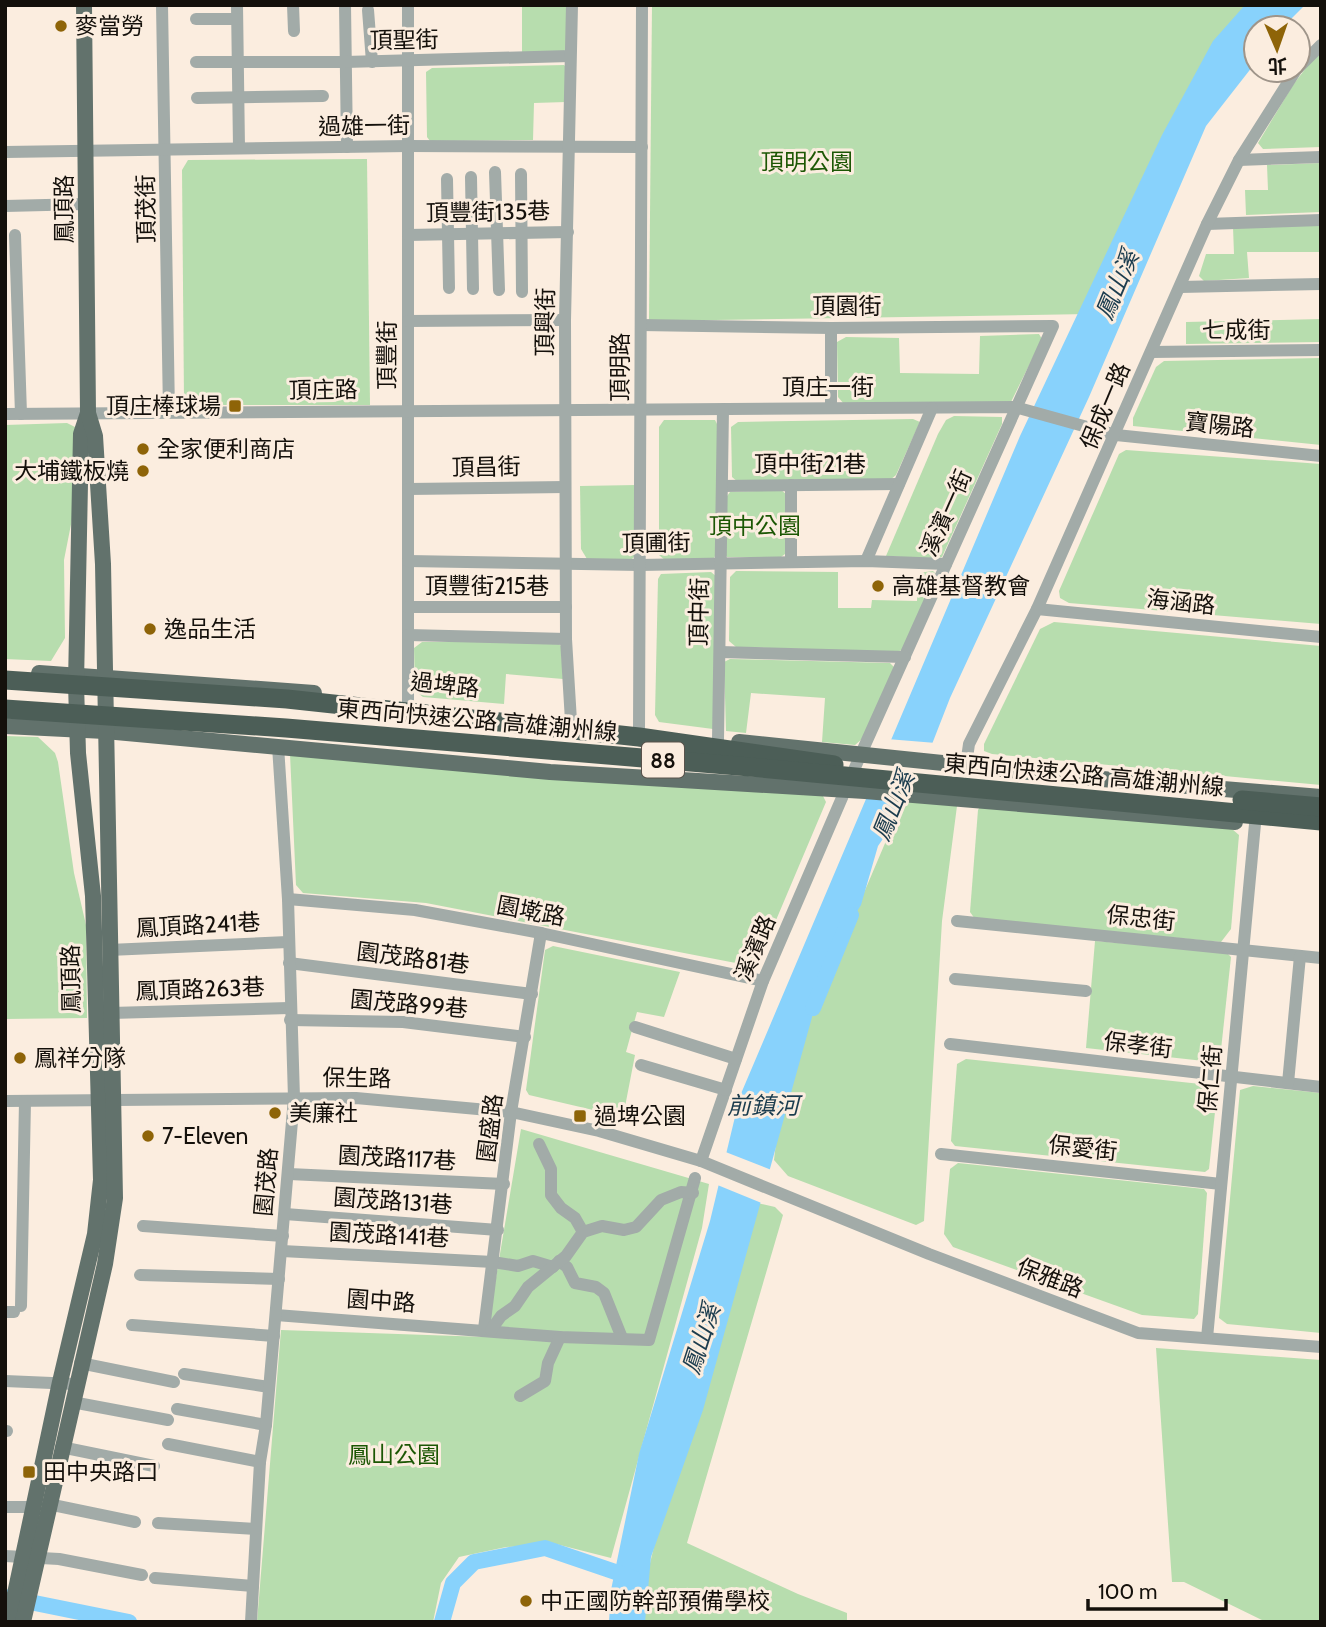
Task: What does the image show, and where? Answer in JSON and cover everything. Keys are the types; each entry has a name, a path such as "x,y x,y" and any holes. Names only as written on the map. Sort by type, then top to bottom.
{"highway":[{"path":"6,682 104,680 639,737 840,778"},
{"name":"東西向快速公路 高雄潮州線","path":"6,682 840,778 1321,821"},
{"name":"東西向快速公路 高雄潮州線","path":"5,709 286,728 750,767 840,778 1321,807"},
{"path":"5,718 659,771 754,777 840,778"}],"main road":[{"name":"鳳頂路","path":"40,1506 61,1447 72,1402 67,1383 80,1363 112,1230 116,1100 109,950 103,564 95,436 88,413 84,5"},
{"name":"鳳頂路","path":"16,1618 67,1383 95,1234 101,1180 93,896 76,679 81,434 88,413"},
{"name":"過埤路","path":"104,680 287,689 718,740 966,765"},
{"path":"5,726 78,725"},
{"path":"105,727 550,772 840,778 865,791 1321,831"},
{"path":"966,765 1321,797"}],"street":[{"name":"頂茂街","path":"162,5 169,412"},
{"path":"293,5 294,31"},
{"name":"頂豐街","path":"408,5 408,705"},
{"name":"頂興街","path":"571,721 566,639 565,320 572,5"},
{"name":"頂明路","path":"639,730 642,5"},
{"path":"345,10 347,147"},
{"path":"368,10 372,62"},
{"path":"196,19 237,12 239,148"},
{"name":"頂聖街","path":"196,62 372,62 570,56"},
{"name":"保成一路","path":"966,765 969,744 1037,609 1207,225 1239,160 1287,84"},
{"path":"197,98 323,96"},
{"name":"過雄一街","path":"5,152 408,146 642,147"},
{"path":"1239,160 1321,157"},
{"path":"495,172 499,289"},
{"path":"521,174 522,292"},
{"path":"471,177 474,289"},
{"path":"447,179 449,288"},
{"path":"5,205 87,204"},
{"path":"1207,225 1321,220"},
{"name":"頂豐街135巷","path":"408,235 568,232"},
{"path":"15,235 11,316 21,414"},
{"path":"1180,287 1321,284"},
{"path":"408,321 565,320"},
{"name":"頂園街","path":"641,325 831,328 1053,326"},
{"name":"溪濱一街","path":"860,755 1053,326"},
{"path":"831,328 831,408"},
{"name":"七成街","path":"1151,352 1321,350"},
{"name":"頂庄一街","path":"641,409 1015,407"},
{"name":"寶陽路","path":"1015,407 1116,435 1321,456"},
{"path":"866,561 932,408"},
{"name":"頂庄路","path":"5,414 641,409"},
{"name":"頂中街","path":"718,740 723,409"},
{"name":"頂中街21巷","path":"722,486 899,484"},
{"path":"792,485 792,561"},
{"name":"頂昌街","path":"408,489 565,488"},
{"name":"頂圃街","path":"408,561 640,565 792,561 946,564"},
{"name":"頂豐街215巷","path":"408,607 566,607"},
{"name":"海涵路","path":"1037,609 1321,637"},
{"path":"408,635 566,639"},
{"path":"720,652 905,657"},
{"name":"園茂路","path":"251,1622 260,1462 266,1424 294,1098 288,898 278,746"},
{"name":"溪濱路","path":"701,1161 763,981 840,778 860,755"},
{"name":"保仁街","path":"1207,1338 1255,824"},
{"name":"園墘路","path":"288,898 415,910 541,933 763,981"},
{"name":"保忠街","path":"957,921 1321,958"},
{"name":"園盛路","path":"487,1330 511,1112 541,933"},
{"name":"鳳頂路241巷","path":"109,950 288,942"},
{"path":"1288,1083 1300,956"},
{"name":"園茂路81巷","path":"289,963 532,994"},
{"path":"955,979 1086,990"},
{"name":"鳳頂路263巷","path":"111,1013 290,1014"},
{"name":"園茂路99巷","path":"290,1014 403,1022 525,1037"},
{"path":"635,1027 736,1059"},
{"name":"保孝街","path":"950,1044 1321,1087"},
{"path":"641,1065 726,1090"},
{"name":"保生路","path":"5,1101 388,1099 511,1112 599,1132 701,1161"},
{"path":"14,1310 25,1101"},
{"path":"539,1144 551,1170 551,1195 561,1208 575,1218 583,1232"},
{"name":"保愛街","path":"941,1154 1221,1184"},
{"name":"保雅路","path":"701,1161 929,1254 1138,1333 1321,1347"},
{"name":"園茂路117巷","path":"289,1174 504,1184"},
{"path":"487,1330 515,1306 528,1287 556,1264 583,1232 602,1226 624,1230 636,1227 661,1200 681,1192 693,1193 695,1178"},
{"name":"園中路","path":"276,1315 560,1337 649,1340 693,1193"},
{"name":"園茂路131巷","path":"285,1214 498,1230"},
{"path":"144,1226 283,1236"},
{"name":"園茂路141巷","path":"282,1251 494,1262 518,1266 533,1261 556,1264"},
{"path":"556,1264 567,1267 575,1283 596,1287 604,1293 622,1338"},
{"path":"140,1275 279,1279"},
{"path":"132,1325 274,1336"},
{"path":"520,1396 545,1381 548,1363 560,1337"},
{"path":"80,1363 179,1378 269,1387"},
{"path":"5,1381 67,1383"},
{"path":"72,1402 168,1420"},
{"path":"177,1409 266,1424"},
{"path":"168,1444 260,1462"},
{"path":"61,1447 154,1466"},
{"path":"5,1507 40,1506 135,1522"},
{"path":"158,1523 256,1529"},
{"path":"5,1556 30,1556 148,1576 253,1586"}],"green space":[{"path":"522,5 567,5 566,49 562,53 522,54"},
{"name":"頂明公園","path":"652,5 1249,5 1089,314 649,321"},
{"path":"1321,48 1321,147 1263,149 1258,143 1293,85 1312,84 1312,60"},
{"path":"564,65 567,68 566,102 534,103 533,140 430,141 427,137 426,72 432,68"},
{"path":"367,159 370,405 191,405 184,400 182,170 188,160"},
{"path":"1321,163 1321,212 1246,215 1245,190 1268,190 1267,165"},
{"path":"1321,225 1321,252 1247,252 1249,278 1204,281 1199,276 1206,254 1234,254 1233,227"},
{"path":"1321,319 1321,342 1186,344 1186,322"},
{"path":"1039,334 1042,339 1010,404 844,404 838,397 837,342 846,337 899,338 900,373 979,374 980,336"},
{"path":"1321,358 1321,445 1133,426 1133,418 1156,367 1164,361"},
{"path":"954,416 1002,417 1002,424 942,557 935,559 886,556 938,434 946,420"},
{"path":"913,419 920,422 896,475 890,480 738,482 732,477 731,427 738,422"},
{"path":"664,420 715,420 719,428 717,554 712,560 666,561 659,555 659,427"},
{"path":"67,423 75,427 75,504 64,560 65,638 51,661 5,659 5,425"},
{"path":"1126,450 1321,464 1321,624 1069,603 1060,598 1059,591 1119,454"},
{"path":"636,485 637,554 632,559 587,559 581,549 580,486"},
{"name":"頂中公園","path":"781,490 786,494 785,554 781,557 727,557 724,553 725,499 730,492"},
{"path":"736,571 838,572 838,608 871,608 872,600 917,601 918,573 933,571 937,575 904,649 897,652 736,647 729,641 730,577"},
{"path":"711,572 717,577 713,729 659,722 655,715 658,579 661,574"},
{"path":"1054,622 1321,646 1321,785 992,754 984,751 984,744 1040,629"},
{"path":"422,642 557,642 561,646 563,679 506,674 504,704 423,697 415,691 414,648"},
{"path":"730,659 890,663 895,668 862,739 855,745 822,742 825,698 751,693 746,733 726,731 724,662"},
{"path":"5,736 38,737 55,753 58,762 74,873 86,925 87,1018 5,1019"},
{"path":"290,754 822,794 826,802 760,958 755,962 741,964 426,903 303,893 296,885"},
{"path":"903,801 957,806 942,921 924,1221 916,1225 788,1176 774,1160 783,1083"},
{"path":"981,805 1232,829 1239,835 1231,929 1221,942 975,919 970,912 978,810"},
{"path":"1095,941 1226,952 1231,957 1220,1059 1213,1062 1086,1048"},
{"path":"553,946 680,972 664,1017 637,1012 626,1052 635,1055 623,1117 529,1095 526,1090 545,950"},
{"path":"966,1059 1210,1085 1217,1093 1209,1169 1205,1172 955,1146 951,1141 957,1064"},
{"path":"1253,1086 1321,1093 1321,1333 1227,1324 1219,1318 1240,1090"},
{"name":"鳳山公園","path":"521,1129 709,1184 702,1228 611,1558 556,1544 506,1547 459,1557 441,1583 433,1622 257,1622 281,1330 486,1337"},
{"path":"958,1163 1204,1189 1207,1193 1198,1314 1194,1319 1142,1315 953,1247 944,1234 950,1169"},
{"path":"757,1203 775,1207 783,1215 687,1543 798,1594 847,1613 847,1622 643,1622 641,1600 682,1432"},
{"path":"1156,1348 1321,1360 1321,1622 1266,1622 1184,1582 1172,1582"}],"water":[{"name":"前鎮河","path":"1245,5 1305,5 1296,14 1242,14 1242,80 1206,126 1089,397 950,698 911,798 878,846 861,905 829,956 703,1410 651,1557 645,1622 609,1622 611,1590 639,1454 710,1221 740,1096 1020,436 1162,135 1213,41"}],"pier":[{"path":"887,739 936,743 914,800 862,797"},
{"path":"723,1151 774,1171 764,1204 715,1184"}],"waterway":[{"name":"鳳山溪","path":"813,1008 851,915"},
{"path":"442,1622 453,1583 474,1562 545,1548 633,1578"},
{"path":"5,1597 129,1622"}],"place":[{"name":"麥當勞","path":"61,26"},
{"name":"頂庄棒球場","path":"235,406"},
{"name":"全家便利商店","path":"143,449"},
{"name":"大埔鐵板燒","path":"143,471"},
{"name":"高雄基督教會","path":"878,586"},
{"name":"逸品生活","path":"150,629"},
{"name":"鳳祥分隊","path":"20,1058"},
{"name":"美廉社","path":"275,1113"},
{"name":"過埤公園","path":"580,1116"},
{"name":"7-Eleven","path":"148,1136"},
{"name":"田中央路口","path":"29,1472"},
{"name":"中正國防幹部預備學校","path":"526,1601"}]}
